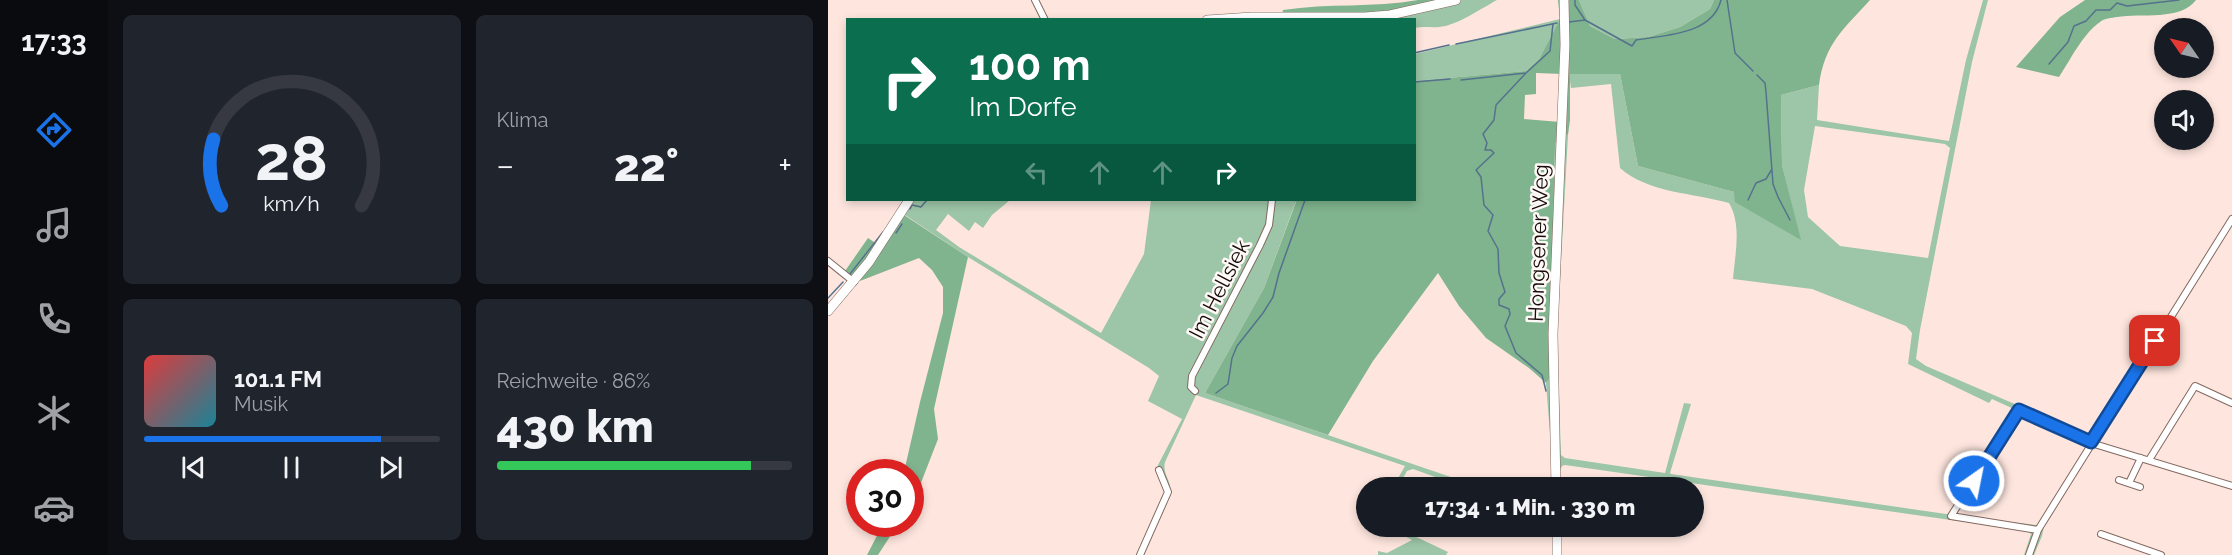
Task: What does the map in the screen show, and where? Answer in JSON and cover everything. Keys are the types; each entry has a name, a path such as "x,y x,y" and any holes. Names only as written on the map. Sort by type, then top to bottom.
{"street":[{"path":"1035,0 1044,18"},
{"path":"1237,18 1390,15 1456,0"},
{"name":"Hongsener Weg","path":"1556,477 1553,334 1565,45 1564,0"},
{"path":"828,311 854,282 908,201"},
{"name":"Im Hellsiek","path":"1195,391 1191,387 1192,375 1260,245 1269,225 1272,201"},
{"path":"2029,555 2038,530 2091,442 2232,219"},
{"path":"828,261 854,282"},
{"path":"2149,460 2195,387 2232,403"},
{"path":"2038,530 1951,516 2019,410 2091,442 2232,486"},
{"path":"2129,483 2141,458"},
{"path":"1140,555 1168,492 1160,470"},
{"path":"2119,480 2140,487"},
{"path":"2101,534 2161,555"},
{"path":"1557,537 1557,555"}],"green space":[{"path":"1446,0 1497,0 1461,20 1439,27 1416,28 1416,18 1326,18"},
{"path":"1446,0 1389,13 1281,18 1283,10"},
{"path":"1558,0 1579,0 1590,26 1615,39 1648,37 1680,27 1710,9 1714,0 1870,0 1844,29 1831,48 1819,85 1781,95 1782,165 1801,240 1735,202 1734,192 1638,166 1620,74 1570,74 1568,135 1559,133 1555,145 1550,378 1546,383 1529,368 1486,338 1459,306 1438,273 1373,361 1328,435 1205,393 1264,288 1296,202 1294,201 1416,201 1416,81 1526,71 1539,59 1560,19","holes":["1536,73 1562,74 1560,122 1524,119 1525,95 1536,94"]},
{"path":"1579,0 1714,0 1710,9 1680,27 1648,37 1615,39 1590,26"},
{"path":"1983,0 1988,0 1972,62 1916,359 1926,366 2052,420 2049,425 1992,399 1989,403 1908,364 1912,333 1906,326 1812,289 1733,279 1737,230 1729,203 1644,183 1620,168 1611,84 1571,88 1569,74 1620,74 1638,166 1734,192 1800,239 1782,165 1781,95 1819,85 1817,120 1949,141 1966,60","holes":["1815,126 1945,144 1950,148 1928,258 1840,246 1808,217 1804,190"]},
{"path":"2085,0 2196,0 2189,7 2171,14 2127,16 2102,21 2082,40 2059,77 2016,67 2060,17"},
{"path":"1560,19 1539,59 1526,71 1416,81 1416,54"},
{"path":"1559,133 1568,135 1557,336 1561,455 1565,458 1665,473 1684,403 1691,404 1670,473 1692,477 1649,477 1565,465 1560,471 1551,447 1546,383 1550,378 1555,145"},
{"path":"905,201 1009,201 992,215 983,228 975,222 969,231 948,214 936,230 959,247 1101,333 1144,254 1151,201 1296,201 1264,288 1205,393 1451,477 1435,477 1413,469 1407,471 1404,477 1399,477 1405,466 1196,395 1165,462 1164,467 1171,490 1142,555 1166,492 1157,472 1158,465 1182,419 1148,401 1159,376 968,257 899,211"},
{"path":"904,215 968,257 934,409 938,439 924,475 924,459 907,459 943,313 943,287 932,270 919,258 860,281"},
{"path":"868,238 877,244 852,277 845,271"},
{"path":"1704,479 2044,526 2034,555 2024,555 2031,534 2028,531 1704,485"},
{"path":"876,537 890,537 878,555 867,555"},
{"path":"1406,537 1416,537 1448,552 1446,555 1378,555 1378,551 1387,553 1412,540"}],"waterway":[{"path":"1575,0 1575,5 1585,20"},
{"path":"1569,22 1585,20 1632,46 1636,40 1698,27 1716,12 1721,0"},
{"path":"1727,0 1735,53 1753,71"},
{"path":"2049,64 2068,42 2074,26 2086,21 2096,10 2110,10 2117,3 2127,6 2179,0"},
{"path":"1456,44 1557,23"},
{"path":"1461,80 1526,73 1550,51 1553,24"},
{"path":"1416,53 1449,45"},
{"path":"1526,73 1496,105 1494,120 1483,134 1487,143 1485,150 1491,150 1494,153 1476,170 1481,177 1484,205 1493,215 1488,231 1498,249 1499,273 1505,292 1499,299 1499,305 1509,309 1510,314 1505,326 1516,353 1542,375 1546,391"},
{"path":"1757,75 1765,83 1773,184 1790,220"},
{"path":"1416,82 1450,79"},
{"path":"1748,200 1756,183 1766,179 1772,169"},
{"path":"910,209 912,205 921,207 926,201"},
{"path":"1216,393 1228,384 1232,358 1237,346 1273,297 1279,273 1305,201"},
{"path":"896,233 902,224"},
{"path":"850,274 883,232"},
{"path":"828,298 843,282"}],"route":[{"path":"1974,481 2019,410 2091,442 2155,341"}]}
